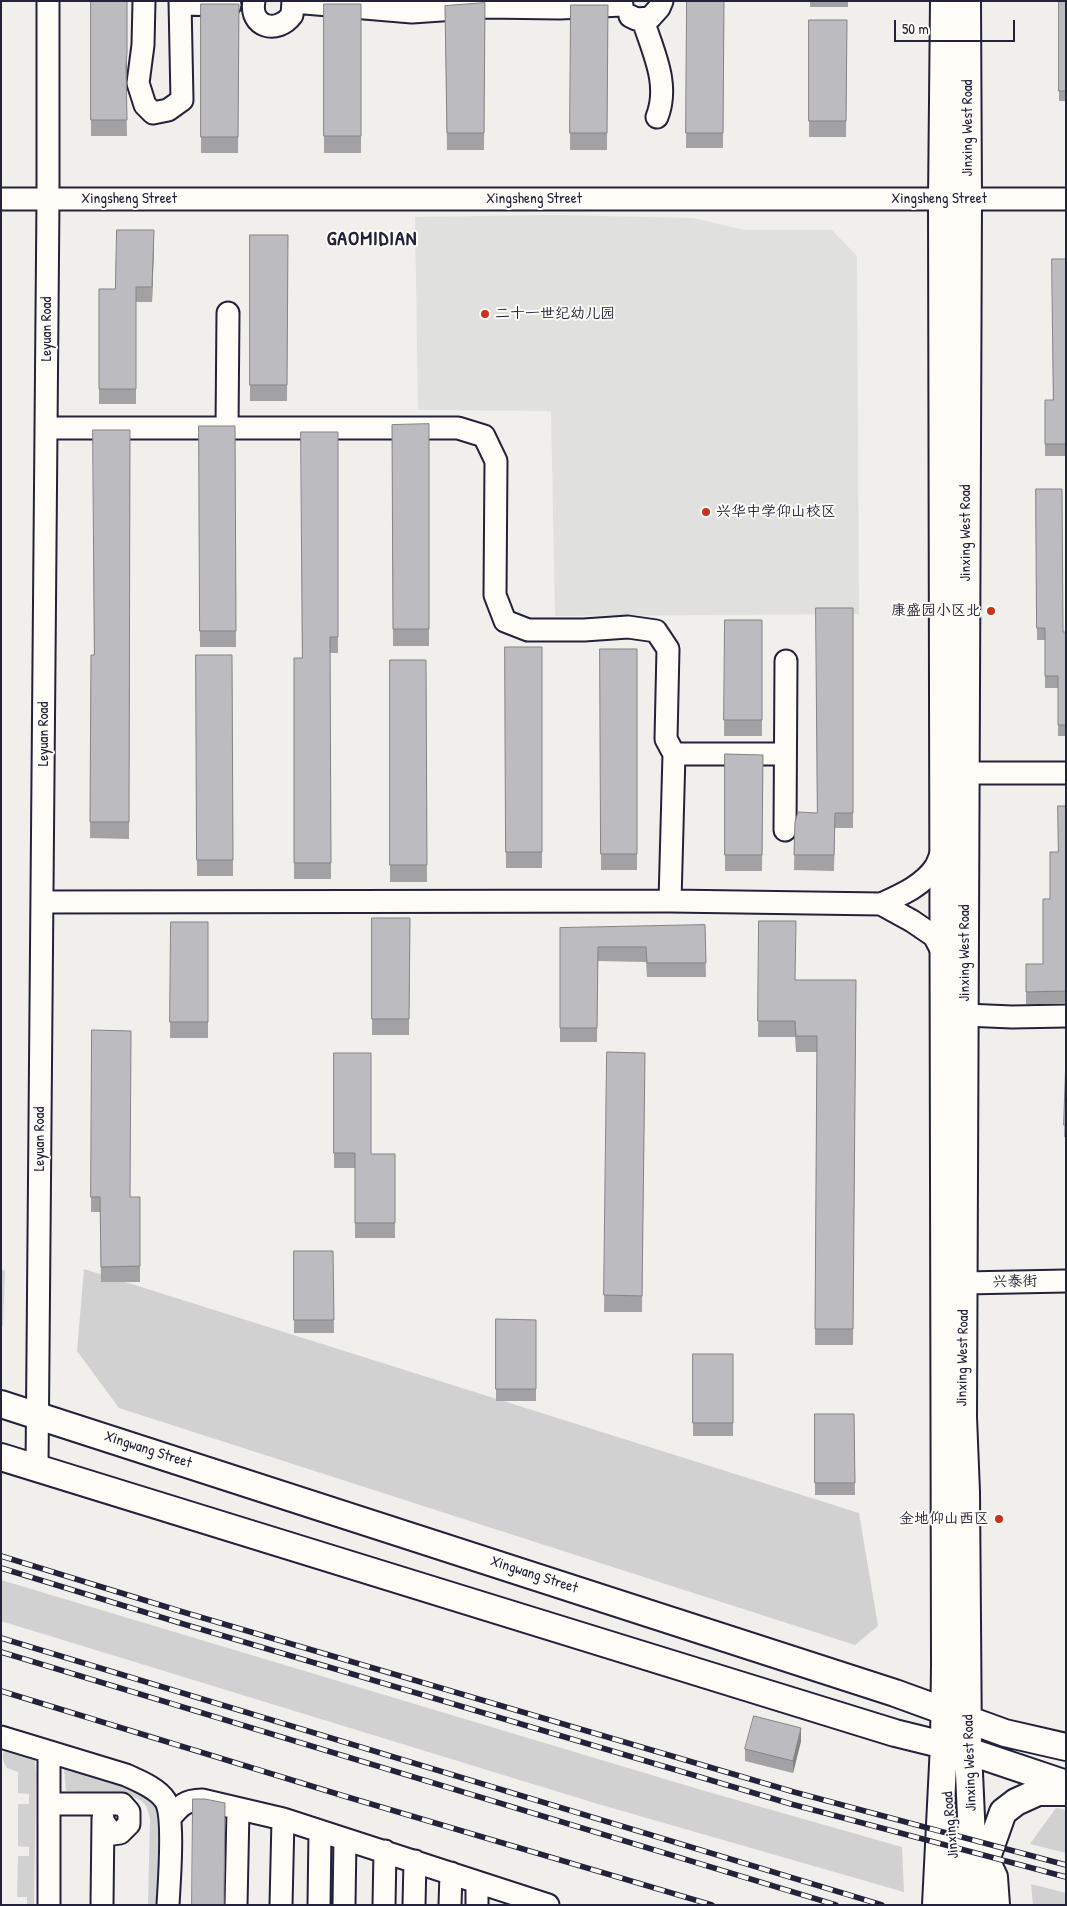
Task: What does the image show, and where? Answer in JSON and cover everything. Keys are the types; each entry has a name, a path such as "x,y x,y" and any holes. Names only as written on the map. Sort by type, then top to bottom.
{"main road":[{"name":"Jinxing West Road","path":"944,1 942,200 945,957 944,1711 956,1748 971,1819 977,1905"},
{"name":"Jinxing West Road","path":"956,1748 968,1721 966,1492 963,1417 968,200 967,1"},
{"name":"Xingwang Street","path":"1,1404 895,1692 968,1721 1005,1733 1066,1746"},
{"path":"1,1456 895,1733 956,1748 1066,1784"},
{"path":"936,1905 956,1748"},
{"name":"Jinxing Road","path":"956,1748 957,1905"},
{"path":"977,1905 986,1860 1003,1812 1016,1802 1038,1792 1066,1792"},
{"path":"971,1819 994,1877 996,1905"}],"street":[{"name":"Leyuan Road","path":"37,1467 48,1"},
{"path":"144,1 143,45 138,83 145,104 153,113 168,110 182,100 180,3 254,3 254,12 262,23 275,27 288,21 292,15 293,2 412,12 485,7 560,8 622,3 629,16 643,20 656,14 662,1"},
{"path":"643,20 661,75 663,97 657,117"},
{"name":"Xingsheng Street","path":"1,199 1066,199"},
{"path":"227,428 228,313"},
{"path":"46,428 458,428 484,436 496,461 495,595 505,621 528,630 584,630 628,627 656,630 668,649 666,739 674,754 670,902"},
{"path":"785,830 786,661"},
{"path":"674,754 785,754"},
{"path":"965,773 1066,773"},
{"path":"42,902 881,904 902,895 921,882 936,866 944,847"},
{"path":"881,904 912,920 934,936 945,957"},
{"path":"965,1015 1012,1017 1066,1016"},
{"name":"兴泰街","path":"964,1283 1066,1282"},
{"path":"1,1737 139,1781 151,1788 166,1801 170,1818 168,1905"},
{"path":"49,1752 49,1905"},
{"path":"170,1818 182,1804 191,1800 202,1800 238,1810 283,1819 477,1882 515,1900 546,1904"},
{"path":"50,1804 103,1816"},
{"path":"236,1905 238,1810"},
{"path":"87,1905 103,1816"},
{"path":"102,1905 103,1816"},
{"path":"103,1816 112,1905"},
{"path":"281,1905 283,1819"},
{"path":"319,1905 320,1831"},
{"path":"344,1905 345,1838"},
{"path":"384,1905 385,1851"},
{"path":"414,1905 415,1861"},
{"path":"450,1905 451,1873"},
{"path":"477,1882 477,1905"}],"shaded area":[{"name":"兴华中学仰山校区","path":"554,215 693,218 745,230 832,230 857,256 859,614 555,616 551,411 418,410 415,217"},
{"path":"1,1269 5,1271 3,1324 1,1330"},
{"path":"84,1269 859,1513 878,1626 855,1645 119,1408 77,1351"},
{"path":"1,1580 705,1791 902,1847 904,1892 598,1804 1,1621"},
{"path":"5,1749 34,1757 36,1772 34,1905 27,1905 27,1897 17,1897 18,1856 29,1856 29,1847 18,1846 18,1804 29,1804 29,1794 18,1793 18,1772 7,1768 4,1763 3,1754"},
{"path":"67,1766 125,1784 156,1802 160,1819 158,1905 148,1905 150,1819 146,1806 130,1796 66,1791 64,1769"},
{"path":"1056,1808 1066,1810 1066,1853 1030,1844"},
{"path":"1031,1884 1066,1893 1066,1905 1033,1905"}],"building":[{"path":"91,1 127,1 127,120 91,120"},
{"path":"687,1 724,1 723,133 686,133"},
{"path":"1059,1 1066,1 1066,91 1059,91"},
{"path":"485,3 484,133 447,133 445,6"},
{"path":"201,4 239,4 238,137 201,137"},
{"path":"324,4 361,4 361,136 324,136"},
{"path":"571,5 608,5 607,133 570,133"},
{"path":"809,20 847,20 846,121 809,121"},
{"path":"117,230 154,230 152,287 136,287 136,389 99,389 99,289 115,289"},
{"path":"250,235 288,235 287,385 250,385"},
{"path":"1052,259 1066,259 1066,444 1045,444 1045,400 1053,400"},
{"path":"429,424 429,629 393,629 392,425"},
{"path":"199,426 235,426 236,631 200,631"},
{"path":"93,430 130,430 129,822 90,822 91,655 94,655"},
{"path":"301,432 338,432 338,637 330,637 331,863 294,863 294,658 302,658"},
{"path":"1036,489 1062,489 1063,632 1066,632 1066,725 1058,725 1058,676 1045,676 1045,628 1037,628"},
{"path":"816,608 853,608 853,813 835,813 834,855 794,855 795,822 798,812 817,813"},
{"path":"725,620 762,620 762,720 724,720"},
{"path":"505,647 542,647 542,852 506,852"},
{"path":"600,649 637,649 637,854 601,854"},
{"path":"196,655 232,655 233,860 197,860"},
{"path":"390,660 426,660 427,865 390,865"},
{"path":"725,754 763,755 762,855 725,855"},
{"path":"1058,806 1066,806 1066,991 1026,992 1026,964 1043,964 1043,899 1050,899 1050,852 1058,852"},
{"path":"372,918 410,918 409,1019 372,1019"},
{"path":"759,921 796,921 795,980 856,980 853,1329 815,1329 817,1036 796,1036 795,1021 758,1021"},
{"path":"171,922 208,922 208,1022 170,1022"},
{"path":"705,925 706,963 647,963 646,947 598,947 597,1028 560,1028 560,928"},
{"path":"92,1030 131,1031 130,1197 140,1197 140,1266 101,1267 100,1197 91,1197"},
{"path":"607,1052 645,1053 642,1296 604,1295"},
{"path":"334,1053 371,1053 371,1154 395,1154 395,1223 355,1223 355,1153 334,1153"},
{"path":"1066,1058 1066,1125 1064,1125"},
{"path":"294,1251 333,1251 334,1320 294,1320"},
{"path":"496,1319 536,1320 536,1389 496,1389"},
{"path":"693,1354 733,1354 733,1423 693,1423"},
{"path":"815,1414 854,1414 855,1483 815,1483"},
{"path":"754,1716 801,1728 793,1761 745,1749"},
{"path":"193,1799 225,1803 224,1905 192,1905"}],"railway":[{"path":"1,1556 183,1612 794,1792 1066,1865"},
{"path":"1,1568 791,1804 1066,1877"},
{"path":"1,1638 882,1905"},
{"path":"1,1652 836,1905"},
{"path":"1,1691 344,1796 712,1905"}],"place":[{"name":"二十一世纪幼儿园","path":"485,314"},
{"name":"兴华中学仰山校区","path":"706,512"},
{"name":"康盛园小区北","path":"991,611"},
{"name":"金地仰山西区","path":"999,1519"}],"district":[{"name":"GAOMIDIAN","path":"372,240"}]}
